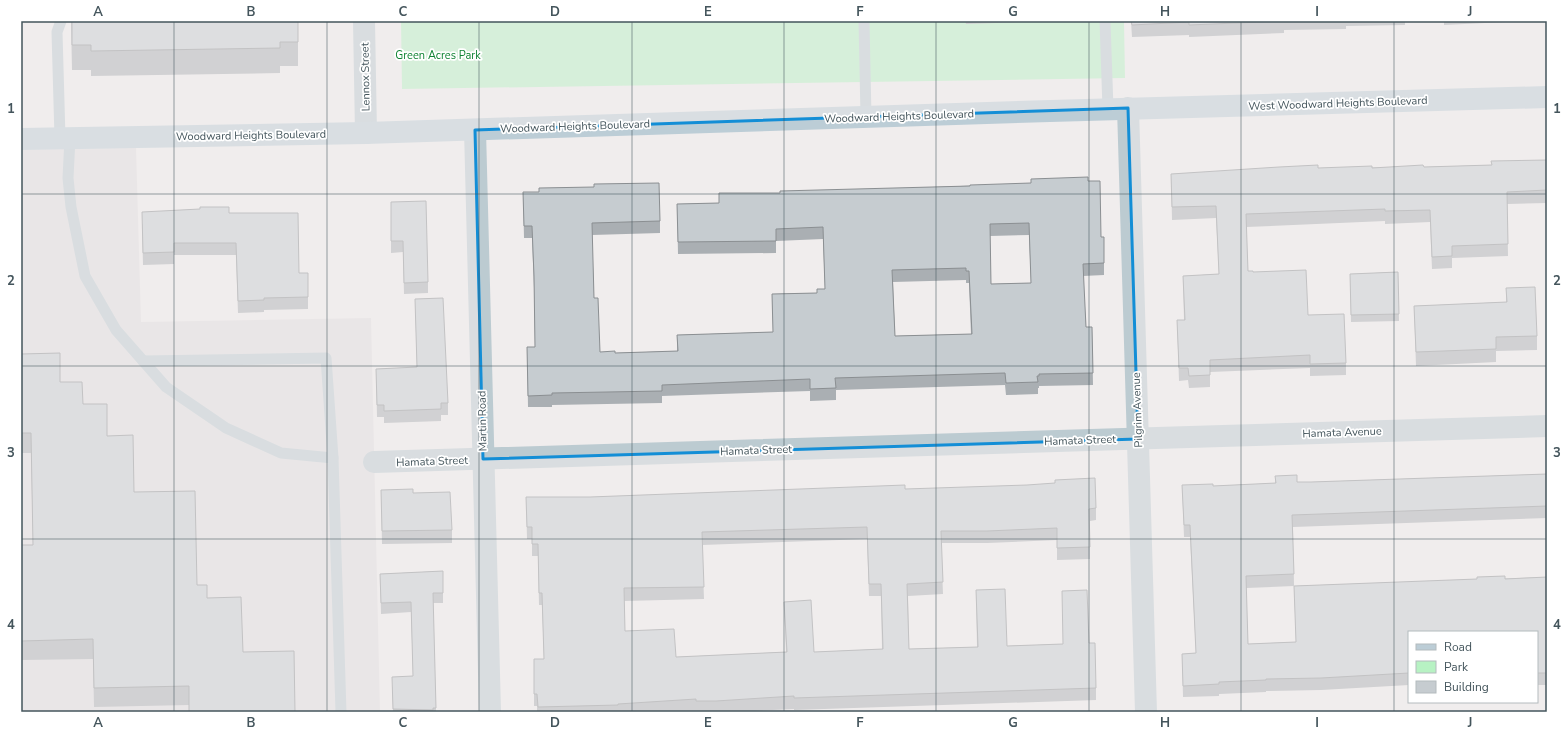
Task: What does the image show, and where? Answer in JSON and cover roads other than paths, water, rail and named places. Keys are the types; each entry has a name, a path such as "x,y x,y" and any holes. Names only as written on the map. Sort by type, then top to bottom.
{"street":[{"name":"Lennox Street","path":"364,21 366,133"},
{"name":"West Woodward Heights Boulevard","path":"1118,109 1547,97"},
{"name":"Woodward Heights Boulevard","path":"21,139 366,133 1118,109"},
{"name":"Pilgrim Avenue","path":"1118,109 1138,439 1146,712"},
{"name":"Martin Road","path":"475,130 490,712"},
{"name":"Hamata Avenue","path":"1138,439 1547,426"},
{"name":"Hamata Street","path":"374,462 1138,439"}],"lane":[{"path":"61,21 57,32 71,207 85,276 116,330 166,387 226,428 281,453 333,458"},
{"path":"864,21 866,117"},
{"path":"1105,21 1118,109"},
{"path":"143,361 326,358 333,458 341,712"}],"park label":[{"name":"Green Acres Park","path":"438,55"}]}
